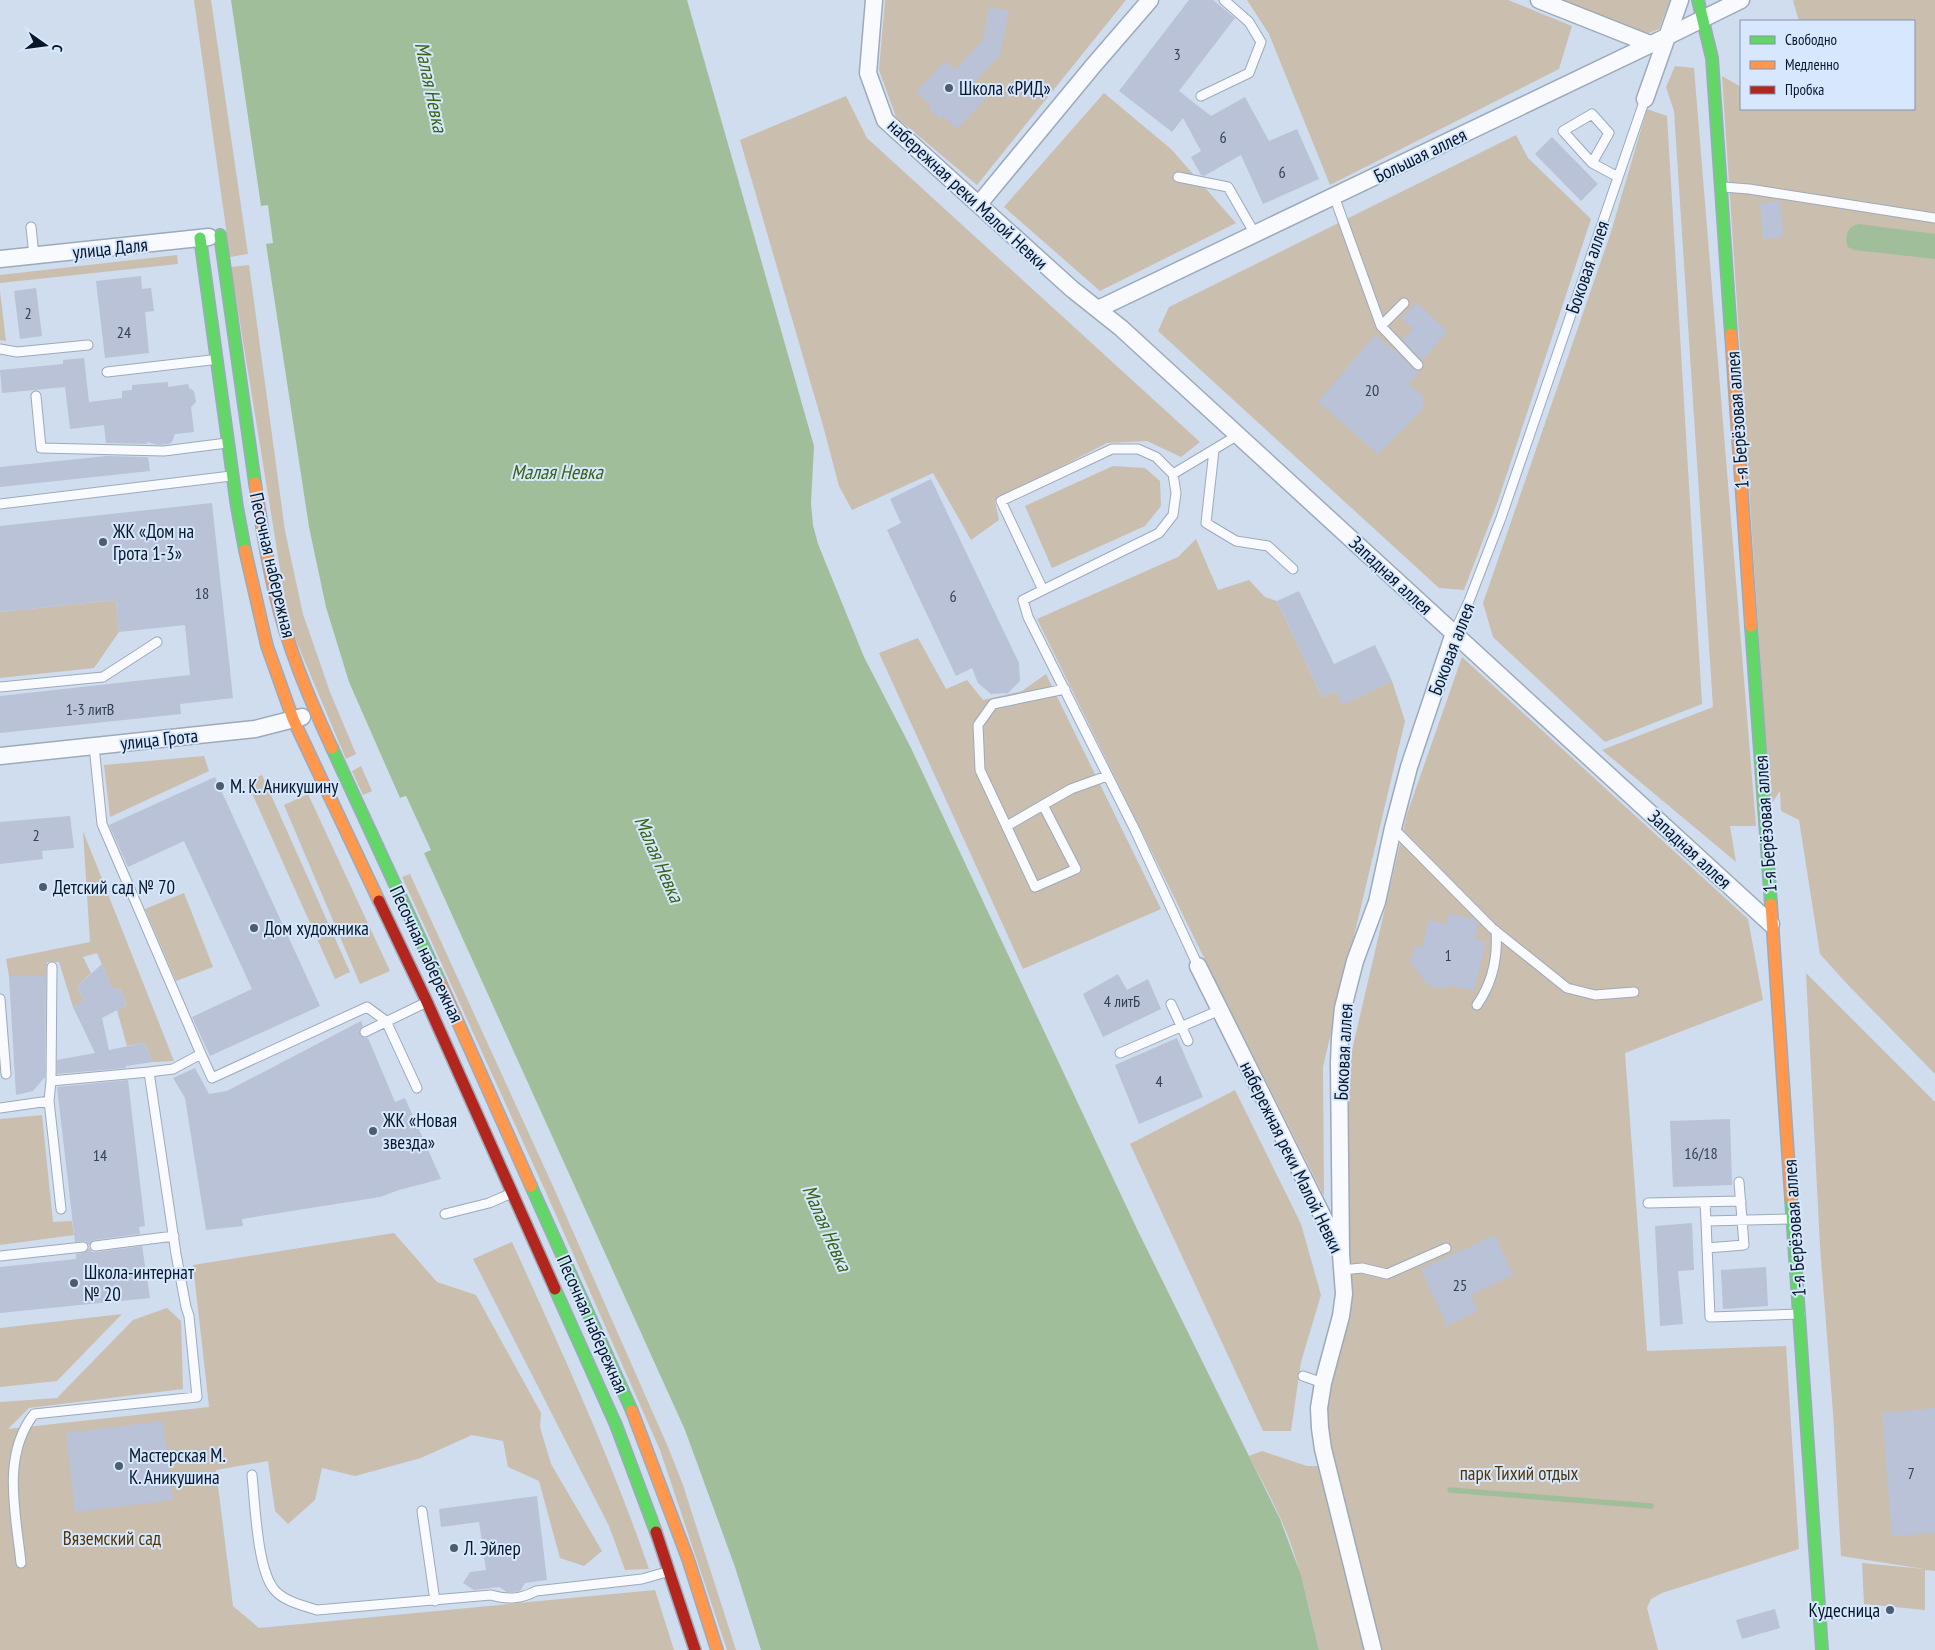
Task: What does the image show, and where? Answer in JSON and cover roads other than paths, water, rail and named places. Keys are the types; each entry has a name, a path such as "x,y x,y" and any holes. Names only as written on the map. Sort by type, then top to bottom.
{"main road":[{"name":"1-я Берёзовая аллея","path":"1698,0 1712,58 1794,1219 1822,1650"},
{"name":"Песочная набережная","path":"220,235 248,441 275,593 288,640 316,713 438,976 634,1416 688,1560 718,1650"},
{"name":"Песочная набережная","path":"200,238 232,476 243,543 266,646 293,719 427,1002 616,1425 670,1571 696,1650"}],"street":[{"name":"набережная реки Малой Невки","path":"874,0 868,73 885,120 1072,289 1098,309"},
{"path":"979,204 1150,0"},
{"path":"1539,0 1650,44 1658,62"},
{"path":"1666,38 1680,0"},
{"name":"Большая аллея","path":"1098,309 1666,38 1741,0"},
{"name":"Боковая аллея","path":"1645,99 1666,38"},
{"name":"улица Даля","path":"0,259 220,235"},
{"name":"Западная аллея","path":"1098,309 1772,924"},
{"name":"Боковая аллея","path":"1342,1262 1339,1063 1343,1008 1355,961 1377,902 1409,767 1454,633"},
{"name":"улица Грота","path":"0,756 255,729 316,713"},
{"name":"набережная реки Малой Невки","path":"1198,966 1342,1262 1344,1294 1341,1316 1323,1383 1319,1408 1320,1428 1323,1449 1373,1650"}],"lane":[{"path":"1201,96 1249,73 1261,42 1249,22 1224,0"},
{"name":"Боковая аллея","path":"1454,633 1469,601 1501,518 1645,99"},
{"path":"1592,163 1609,132 1592,114 1563,131 1592,163 1618,176"},
{"path":"1178,177 1228,186 1255,234"},
{"path":"1720,186 1935,218"},
{"path":"1334,196 1381,326 1418,365"},
{"path":"32,227 34,256"},
{"path":"1381,326 1404,303"},
{"path":"0,349 17,352 88,345"},
{"path":"106,372 210,360"},
{"path":"36,396 41,448 164,451 228,442"},
{"path":"1173,474 1238,435"},
{"path":"1042,590 1001,501 1112,449 1138,449 1156,457 1173,474 1176,493 1173,515 1159,532 1023,600 1028,617 1135,830 1198,966"},
{"path":"1214,450 1206,523 1236,541 1268,546 1293,569"},
{"path":"0,504 232,476"},
{"path":"0,687 103,677 157,642"},
{"path":"1043,805 1076,869 1035,887 980,770 978,725 993,704 1065,689"},
{"path":"94,746 102,824 212,1078 367,1007 386,1021 417,1088"},
{"path":"1007,826 1071,789 1107,776"},
{"path":"1393,828 1496,931 1567,988 1595,995 1634,992"},
{"path":"1477,1005 1492,979 1497,943 1496,931"},
{"path":"52,967 51,1081 49,1101 61,1209"},
{"path":"0,999 6,1074"},
{"path":"365,1032 427,1002"},
{"path":"1172,1004 1188,1041"},
{"path":"1120,1054 1220,1010"},
{"path":"51,1081 173,1069 201,1054"},
{"path":"21,1563 12,1476 16,1450 24,1426 34,1414 197,1397 189,1316 174,1236 149,1072"},
{"path":"0,1108 49,1101"},
{"path":"1707,1248 1744,1245 1739,1182"},
{"path":"445,1214 481,1206 513,1193"},
{"path":"1648,1203 1741,1201"},
{"path":"1704,1202 1710,1318 1800,1314"},
{"path":"1706,1221 1794,1219"},
{"path":"95,1246 174,1236"},
{"path":"0,1256 83,1247"},
{"path":"1342,1262 1387,1274 1446,1248"},
{"path":"1303,1376 1323,1383"},
{"path":"252,1475 262,1566 273,1589 293,1603 317,1610 492,1595 515,1599 536,1591 642,1579 670,1571"},
{"path":"422,1511 435,1600"}],"water":[{"name":"Малая Невка","path":"231,0 687,0 814,446 811,503 813,525 818,544 864,657 911,748 1137,1229 1280,1519 1301,1575 1319,1650 761,1650 735,1567 685,1430 424,853 430,850 406,796 400,798 349,682 326,607 309,527 266,244 273,243 268,205 261,206"},
{"path":"1859,224 1935,234 1935,259 1854,250 1848,247 1846,239 1849,229"}],"waterway":[{"path":"1450,1490 1651,1506"}],"place":[{"name":"Школа «РИД»","path":"949,88"},
{"name":"ЖК «Дом на Грота 1-3»","path":"103,542"},
{"name":"М. К. Аникушину","path":"220,786"},
{"name":"Детский сад № 70","path":"43,887"},
{"name":"Дом художника","path":"254,928"},
{"name":"ЖК «Новая звезда»","path":"373,1131"},
{"name":"Школа-интернат № 20","path":"74,1283"},
{"name":"Мастерская М. К. Аникушина","path":"119,1466"},
{"name":"Л. Эйлер","path":"454,1548"},
{"name":"Кудесница","path":"1890,1610"}],"park label":[{"name":"парк Тихий отдых","path":"1519,1473"},
{"name":"Вяземский сад","path":"112,1538"}]}
